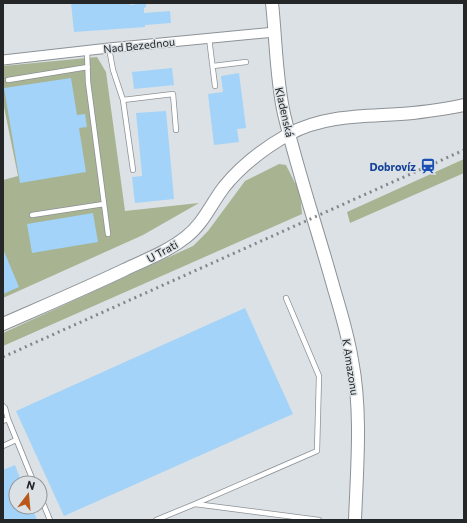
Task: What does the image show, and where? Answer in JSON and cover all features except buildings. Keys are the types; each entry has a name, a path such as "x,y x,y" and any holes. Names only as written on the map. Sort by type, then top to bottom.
{"street":[{"name":"Kladenská","path":"272,3 277,73 284,114 313,218"},
{"name":"Nad Bezednou","path":"3,60 87,50 275,32"},
{"name":"U Trati","path":"3,324 101,281 162,252 186,237 203,219 224,188 240,170 252,159 290,134 312,124 338,118 413,113 464,105"},
{"name":"K Amazonu","path":"313,218 341,316 354,373 357,424 355,520"}],"lane":[{"path":"209,38 215,86"},
{"path":"110,48 113,70 123,100 133,170"},
{"path":"87,50 88,82 108,234"},
{"path":"213,66 246,62"},
{"path":"8,80 88,67"},
{"path":"123,100 172,94 176,130"},
{"path":"32,215 104,204"},
{"path":"156,520 316,451 319,376 286,298"},
{"path":"3,406 6,408 5,420 16,440 31,475"},
{"path":"3,446 16,440"},
{"path":"195,504 296,519 319,520"}],"green space":[{"path":"97,57 106,72 125,211 199,203 143,235 3,298 3,180 18,176 3,102 3,66"},
{"path":"464,159 464,173 350,223 347,212"},
{"path":"279,164 286,165 295,183 299,183 302,214 3,346 3,333 193,246 208,231 245,181"}],"railway":[{"path":"3,357 464,150"}],"place":[{"name":"Dobrovíz","path":"428,166"}]}
